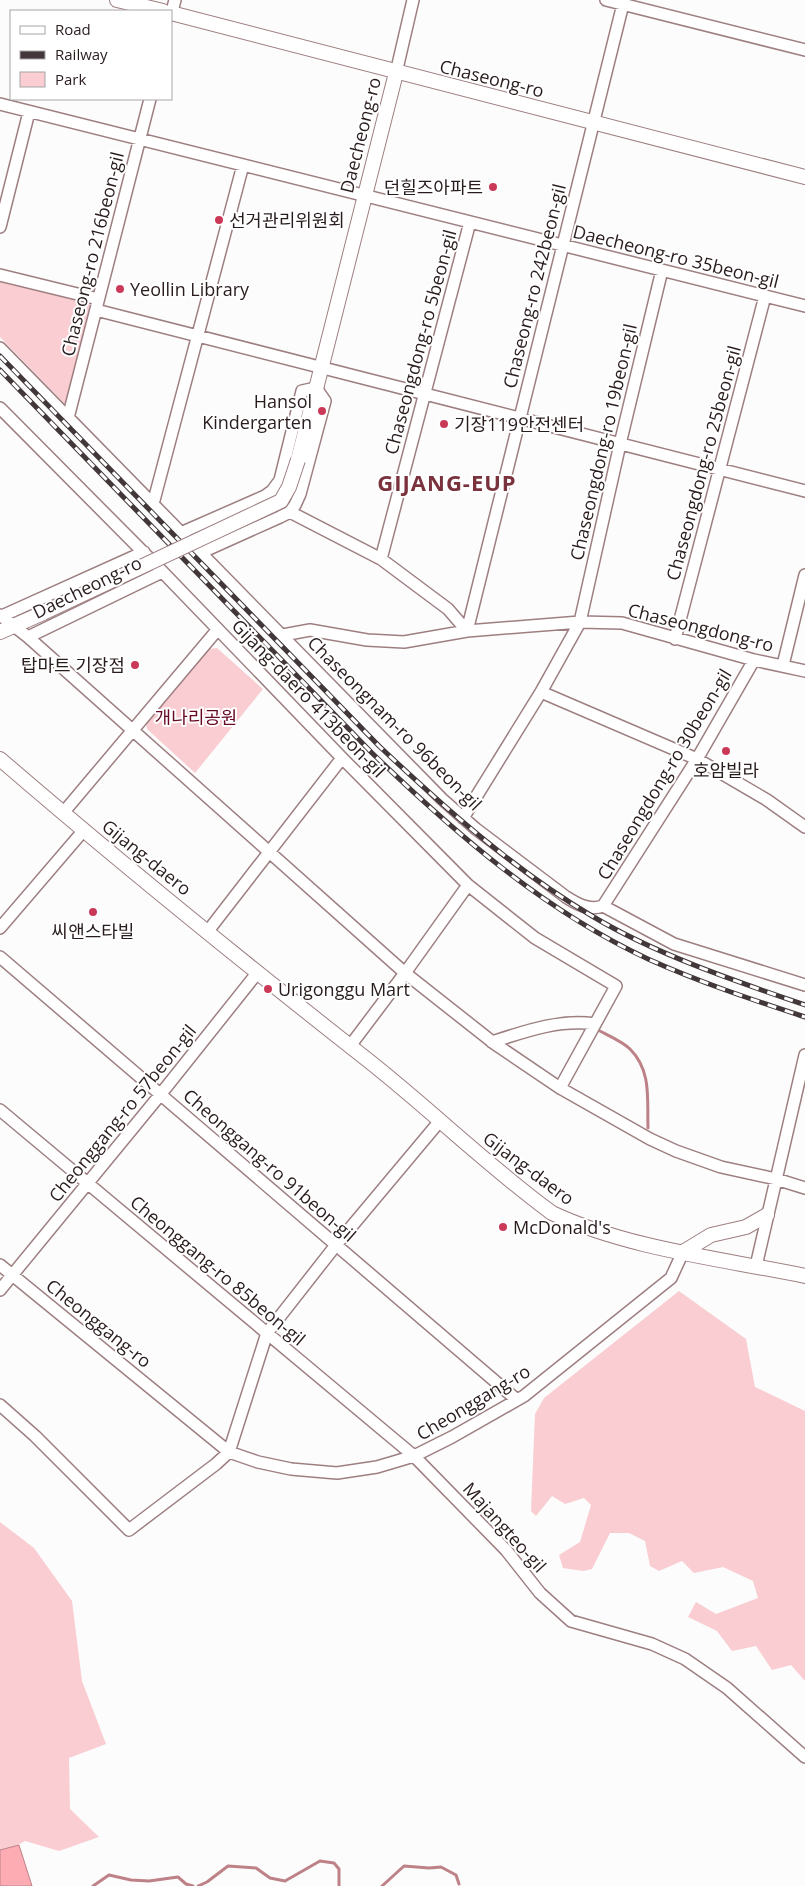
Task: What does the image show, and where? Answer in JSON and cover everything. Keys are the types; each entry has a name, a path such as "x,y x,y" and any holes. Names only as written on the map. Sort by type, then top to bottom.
{"main road":[{"path":"117,0 159,10"},
{"name":"Chaseong-ro","path":"172,14 593,123 804,174"},
{"name":"Daecheong-ro","path":"0,632 281,501 290,487 298,460 396,72"},
{"name":"Gijang-daero","path":"3,765 350,1046 439,1122 552,1213 608,1235 805,1276"},
{"path":"683,1252 710,1235 746,1227 767,1215"}],"street":[{"name":"Daecheong-ro","path":"396,72 413,0"},
{"path":"606,0 623,2 805,50"},
{"name":"Chaseong-ro 242beon-gil","path":"467,632 623,2"},
{"name":"Chaseong-ro 216beon-gil","path":"68,418 150,100"},
{"name":"Daecheong-ro 35beon-gil","path":"0,104 805,306"},
{"path":"0,227 29,112"},
{"path":"153,504 243,165"},
{"name":"Chaseongdong-ro 5beon-gil","path":"381,559 470,222"},
{"name":"Chaseongdong-ro 19beon-gil","path":"463,818 541,692 580,622 662,270"},
{"path":"0,275 198,336 805,491"},
{"name":"Chaseongdong-ro 25beon-gil","path":"675,639 765,296"},
{"name":"Chaseongnam-ro 96beon-gil","path":"0,348 153,504 183,532 442,799 476,829 566,897 588,908 603,906"},
{"path":"183,532 272,491 280,480 302,391 316,388 325,401 300,494 295,505 290,512 202,552"},
{"name":"Gijang-daero 413beon-gil","path":"0,408 144,552 342,758 468,885 535,938 616,986 595,1024"},
{"path":"290,512 381,559 448,609 467,632"},
{"name":"Daecheong-ro","path":"1,616 144,552"},
{"name":"Daecheong-ro","path":"28,636 162,572"},
{"path":"783,666 805,575"},
{"path":"1,616 28,636 405,973 492,1042 560,1088 650,1139 676,1151 721,1167 776,1179 805,1188"},
{"name":"Chaseongdong-ro","path":"282,635 310,630 367,640 404,642 467,632 580,622 622,624 754,660 805,671"},
{"path":"62,813 218,629"},
{"name":"Chaseongdong-ro 30beon-gil","path":"603,906 697,759 754,660"},
{"path":"541,692 697,759 767,800 805,827"},
{"path":"208,931 342,758"},
{"path":"0,928 84,830"},
{"path":"350,1046 468,885"},
{"path":"603,906 674,944 805,985"},
{"name":"Cheonggang-ro 91beon-gil","path":"0,957 517,1400"},
{"name":"Cheonggang-ro 57beon-gil","path":"0,1290 258,972"},
{"path":"492,1042 553,1024 567,1022 595,1024 560,1088"},
{"path":"756,1266 805,1055"},
{"name":"Cheonggang-ro 85beon-gil","path":"0,1110 414,1456"},
{"path":"0,1405 35,1436 129,1530 229,1452 267,1333 336,1245 439,1122"},
{"name":"Cheonggang-ro","path":"0,1265 229,1452 258,1462 291,1469 337,1473 357,1471 414,1456 517,1400 671,1278 683,1252"},
{"name":"Majangteo-gil","path":"414,1456 506,1550 540,1593 571,1621 652,1644 685,1659 727,1688 805,1757"}],"green space":[{"path":"0,278 91,302 67,400 64,403 0,337"},
{"name":"개나리공원","path":"217,648 263,689 195,773 147,729 146,722 209,649"},
{"path":"679,1291 746,1339 755,1387 805,1411 805,1681 791,1665 772,1670 756,1646 732,1651 717,1631 688,1617 696,1602 716,1614 758,1598 753,1581 723,1567 694,1573 682,1561 659,1571 650,1566 645,1541 629,1533 610,1533 592,1569 583,1571 563,1568 559,1555 580,1542 591,1505 584,1498 565,1504 552,1496 536,1516 531,1511 535,1414 544,1398"},
{"path":"0,1522 34,1548 72,1601 82,1681 106,1744 69,1758 70,1809 99,1837 59,1851 25,1841 0,1855"}],"shaded area":[{"path":"19,1845 32,1886 0,1886 0,1850"}],"waterway":[{"path":"596,1029 627,1046 642,1067 648,1096 648,1128"},
{"path":"198,1886 207,1882 228,1866 256,1868 270,1878 285,1881 320,1861 334,1863 339,1869 339,1886"},
{"path":"382,1886 404,1866 441,1867 456,1875 459,1884"},
{"path":"93,1886 109,1875 131,1880 149,1881 178,1877 186,1884 193,1886"}],"railway":[{"path":"0,356 379,746 429,793 481,837 563,898 616,930 696,966 805,1005"},
{"path":"0,370 372,753 435,812 502,868 572,917 648,959 706,983 805,1017"}],"place":[{"name":"던힐즈아파트","path":"493,187"},
{"name":"선거관리위원회","path":"219,220"},
{"name":"Yeollin Library","path":"120,289"},
{"name":"Hansol Kindergarten","path":"322,411"},
{"name":"기장119안전센터","path":"444,424"},
{"name":"탑마트 기장점","path":"135,665"},
{"name":"호암빌라","path":"726,751"},
{"name":"씨앤스타빌","path":"93,912"},
{"name":"Urigonggu Mart","path":"268,989"},
{"name":"McDonald's","path":"503,1227"}],"district":[{"name":"GIJANG-EUP","path":"447,482"}]}
